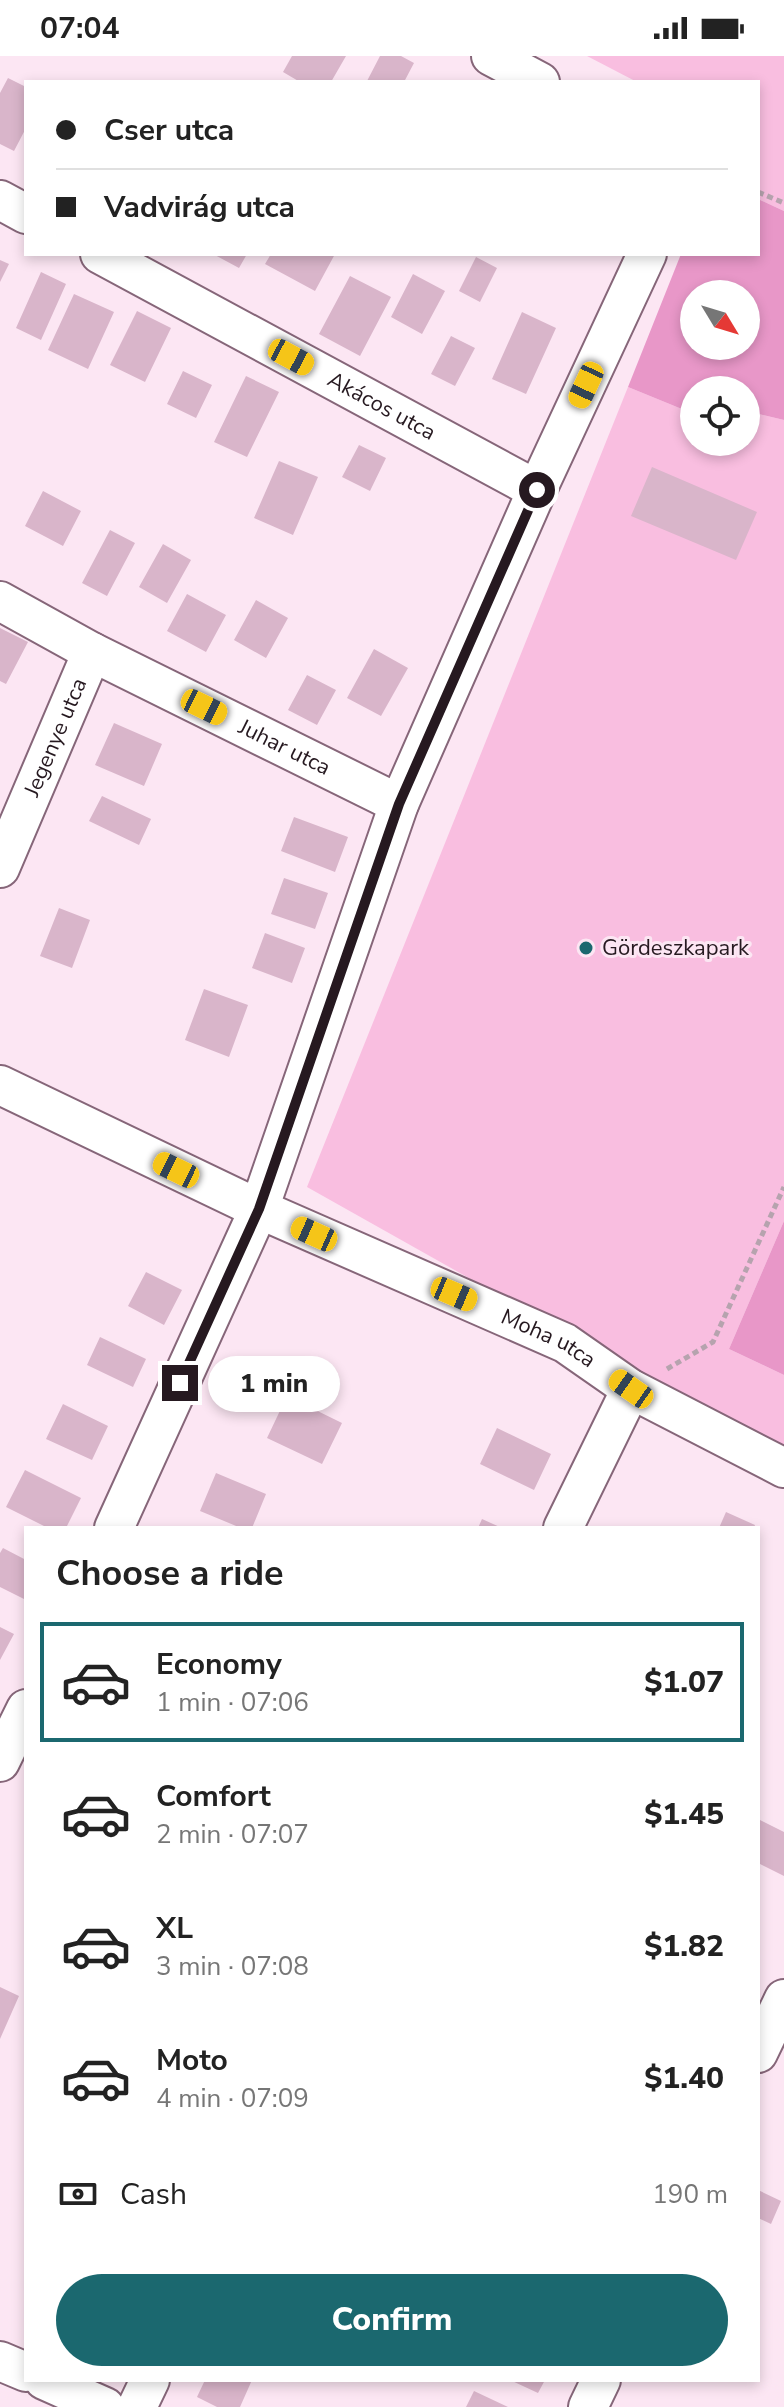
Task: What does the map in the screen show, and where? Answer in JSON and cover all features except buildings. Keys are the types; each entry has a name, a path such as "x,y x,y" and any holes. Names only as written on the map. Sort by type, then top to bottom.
{"street":[{"path":"491,56 536,80"},
{"path":"0,200 24,213"},
{"name":"Akácos utca","path":"104,256 537,490"},
{"path":"115,1526 259,1209 399,804 537,490 646,256"},
{"name":"Juhar utca","path":"0,601 92,652 399,804"},
{"name":"Jegenye utca","path":"0,868 92,652"},
{"name":"Moha utca","path":"0,1085 259,1209 565,1343 631,1389 784,1468"},
{"path":"564,1526 631,1389"},
{"path":"0,1762 24,1713"},
{"path":"760,2049 784,1999"},
{"path":"0,2361 24,2371"},
{"path":"49,2382 105,2407"},
{"path":"137,2407 149,2382"},
{"path":"588,2407 600,2382"}],"path":[{"path":"760,193 784,203"},
{"path":"631,1389 713,1342 784,1187"}],"shaded area":[{"path":"587,56 784,56 784,211 760,200 760,80 633,80"},
{"path":"760,200 784,211 784,420 760,414 760,376 680,376 680,408 628,387 680,256 760,256"},
{"path":"628,387 680,408 680,456 760,456 760,414 784,420 784,1221 729,1349 784,1375 784,1449 700,1408 307,1187"},
{"path":"784,1221 784,1375 729,1349"}],"place":[{"name":"Gördeszkapark","path":"586,948"}],"route":[{"path":"180,1383 259,1209 399,804 537,490"}]}
